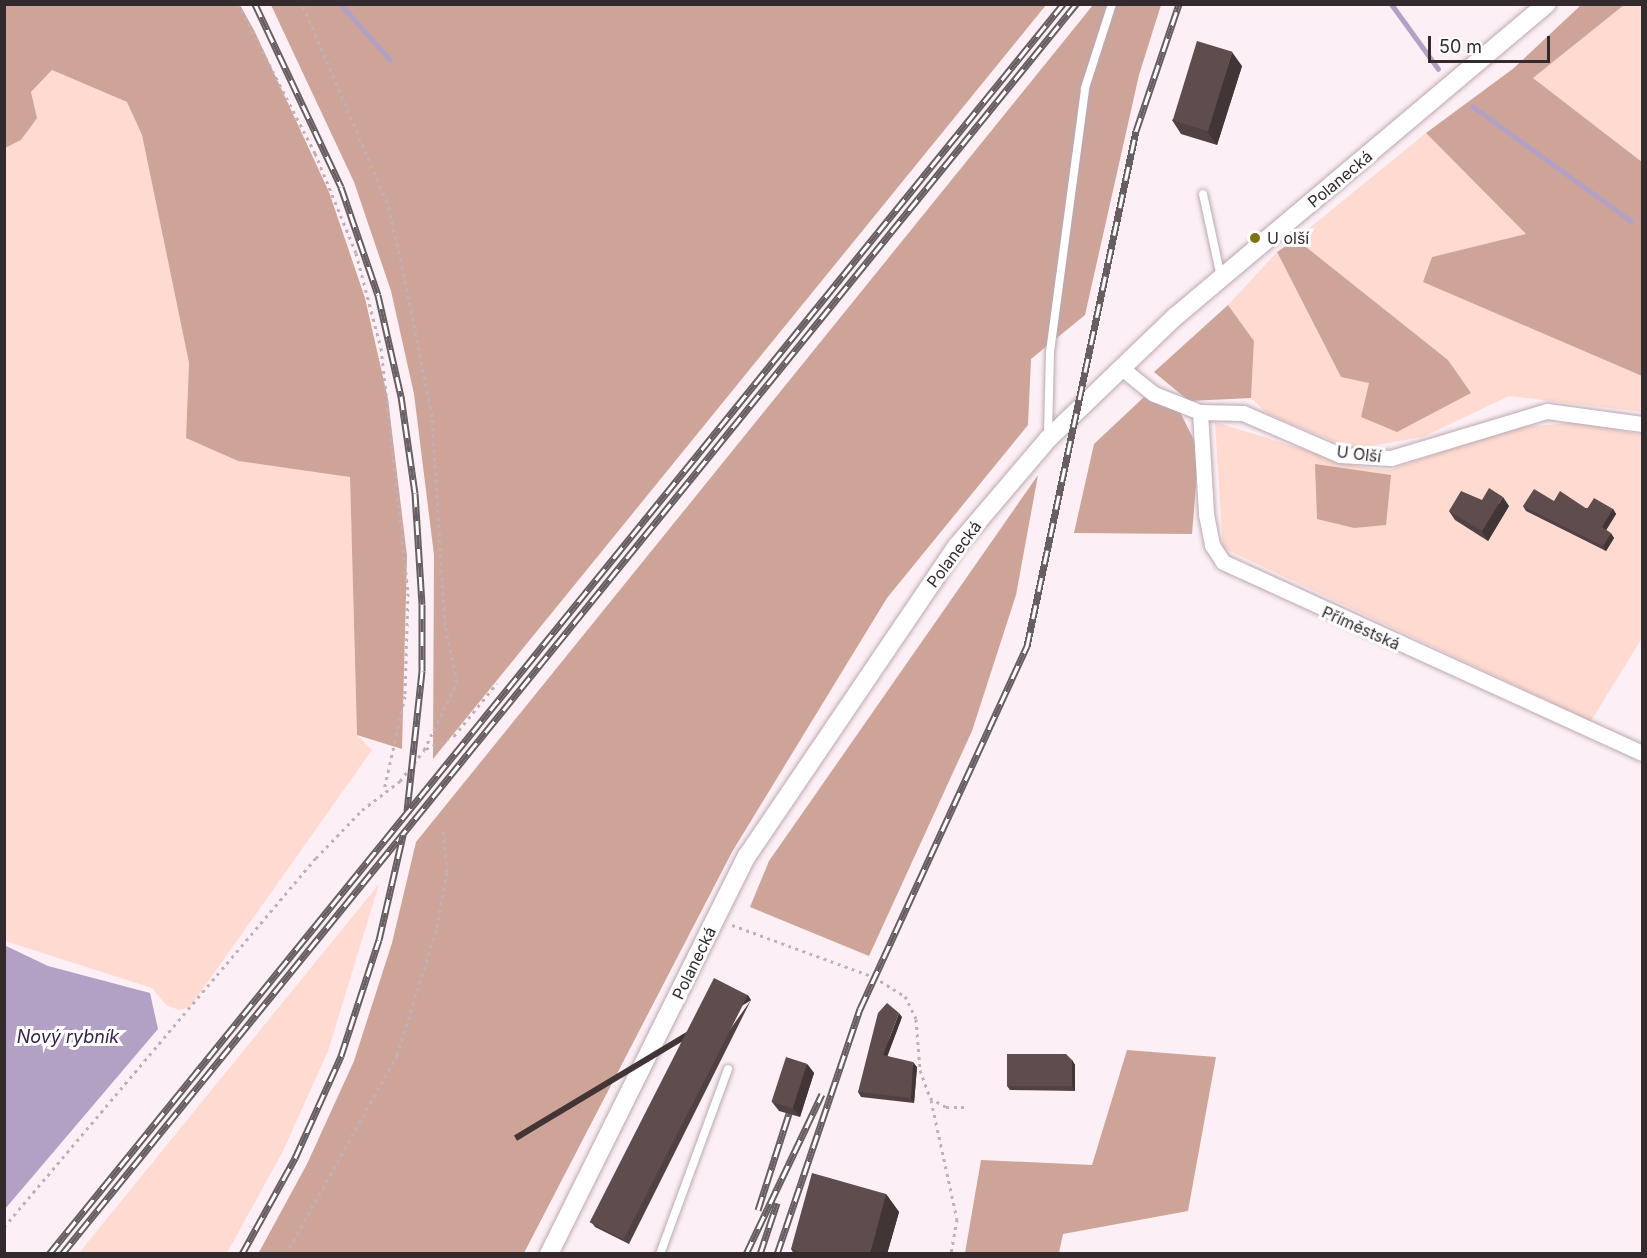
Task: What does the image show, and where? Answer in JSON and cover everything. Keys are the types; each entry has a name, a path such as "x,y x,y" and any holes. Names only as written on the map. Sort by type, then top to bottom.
{"street":[{"name":"Polanecká","path":"549,1254 747,856 957,546 1048,439 1221,278 1547,4"},
{"name":"U Olší","path":"1124,370 1154,394 1200,412 1244,413 1340,455 1391,458 1547,411 1642,424"},
{"name":"Příměstská","path":"1200,412 1206,514 1212,545 1223,562 1642,753"}],"lane":[{"path":"1048,439 1050,352 1085,88 1112,4"},
{"path":"1203,194 1221,278"},
{"path":"660,1254 728,1069"}],"path":[{"path":"238,4 315,153 356,254 381,348 408,593 405,696 384,790"},
{"path":"4,1227 316,858 384,790 400,781 424,750 456,682 445,625 428,393 412,338 387,202 302,4"},
{"path":"424,750 454,736 497,683"},
{"path":"286,1254 397,1055 436,927 447,872 443,830"},
{"path":"716,920 874,977 905,996 916,1019 920,1070 930,1098 957,1219 951,1254"},
{"path":"930,1098 946,1107 968,1107"}],"shaded area":[{"path":"5,4 240,5 255,32 329,192 365,298 388,399 407,556 402,749 357,735 350,477 238,461 186,438 189,363 142,135 127,102 52,70 31,92 37,118 21,140 5,148"},
{"path":"271,5 1046,5 433,759 434,555 414,394 391,291 354,182"},
{"path":"1093,5 1161,5 1139,75 1085,315 1031,359 1028,425 887,598 732,852 524,1253 258,1254 307,1164 354,1061 392,943 416,842"},
{"path":"1581,5 1624,5 1533,78 1642,162 1642,376 1423,282 1432,257 1526,234 1426,133 1514,68"},
{"path":"1624,5 1642,5 1642,162 1533,78"},
{"path":"52,70 127,102 142,135 189,363 186,438 238,461 350,476 357,735 372,750 190,1007 179,1010 166,1005 152,988 5,941 5,148 21,140 31,92"},
{"path":"1426,133 1527,235 1432,257 1424,282 1642,376 1642,412 1509,396 1423,437 1352,449 1268,414 1251,398 1254,341 1228,305 1277,252 1341,377 1470,393 1448,360 1296,239"},
{"path":"1296,239 1448,360 1471,393 1397,432 1361,417 1369,383 1341,377 1277,252"},
{"path":"1228,305 1254,341 1251,398 1189,401 1154,372"},
{"path":"1144,397 1180,412 1199,450 1192,534 1074,533 1094,444"},
{"path":"1215,422 1361,467 1390,470 1510,428 1583,422 1642,435 1642,638 1591,721 1223,548"},
{"path":"1315,464 1391,475 1386,525 1354,528 1317,519"},
{"path":"1038,475 1016,595 972,731 869,956 750,907 769,861"},
{"path":"379,884 328,1051 283,1151 227,1253 79,1253"},
{"path":"1127,1050 1216,1057 1188,1211 1063,1234 1059,1253 965,1253 981,1160 1092,1165"}],"water":[{"name":"Nový rybník","path":"4,945 48,966 150,993 158,1029 5,1209"}],"building":[{"path":"1197,41 1232,52 1208,131 1173,120"},
{"path":"1489,488 1503,497 1482,531 1449,511 1461,491 1482,500"},
{"path":"1534,489 1554,501 1560,491 1587,509 1594,498 1613,509 1602,527 1611,533 1603,546 1523,506"},
{"path":"714,978 748,995 623,1239 590,1222"},
{"path":"887,1003 899,1013 883,1055 913,1062 911,1098 858,1092 878,1013"},
{"path":"1007,1054 1066,1054 1072,1060 1072,1086 1007,1086"},
{"path":"786,1057 807,1064 792,1108 771,1102"},
{"path":"812,1173 886,1194 870,1254 807,1254 791,1249"}],"waterway":[{"path":"340,4 390,60"},
{"path":"1391,4 1438,69"},
{"path":"1472,106 1631,221"}],"railway":[{"path":"255,4 341,187 378,295 401,396 415,493 422,604 422,671 407,811"},
{"path":"49,1254 1063,4"},
{"path":"62,1254 1076,4"},
{"path":"777,1254 860,1009 1027,646 1136,131 1179,4"},
{"path":"242,1254 295,1158 341,1056 379,940 403,835"},
{"path":"746,1254 822,1094"},
{"path":"758,1210 794,1098"},
{"path":"760,1254 777,1203"}],"place":[{"name":"U olší","path":"1255,238"}]}
